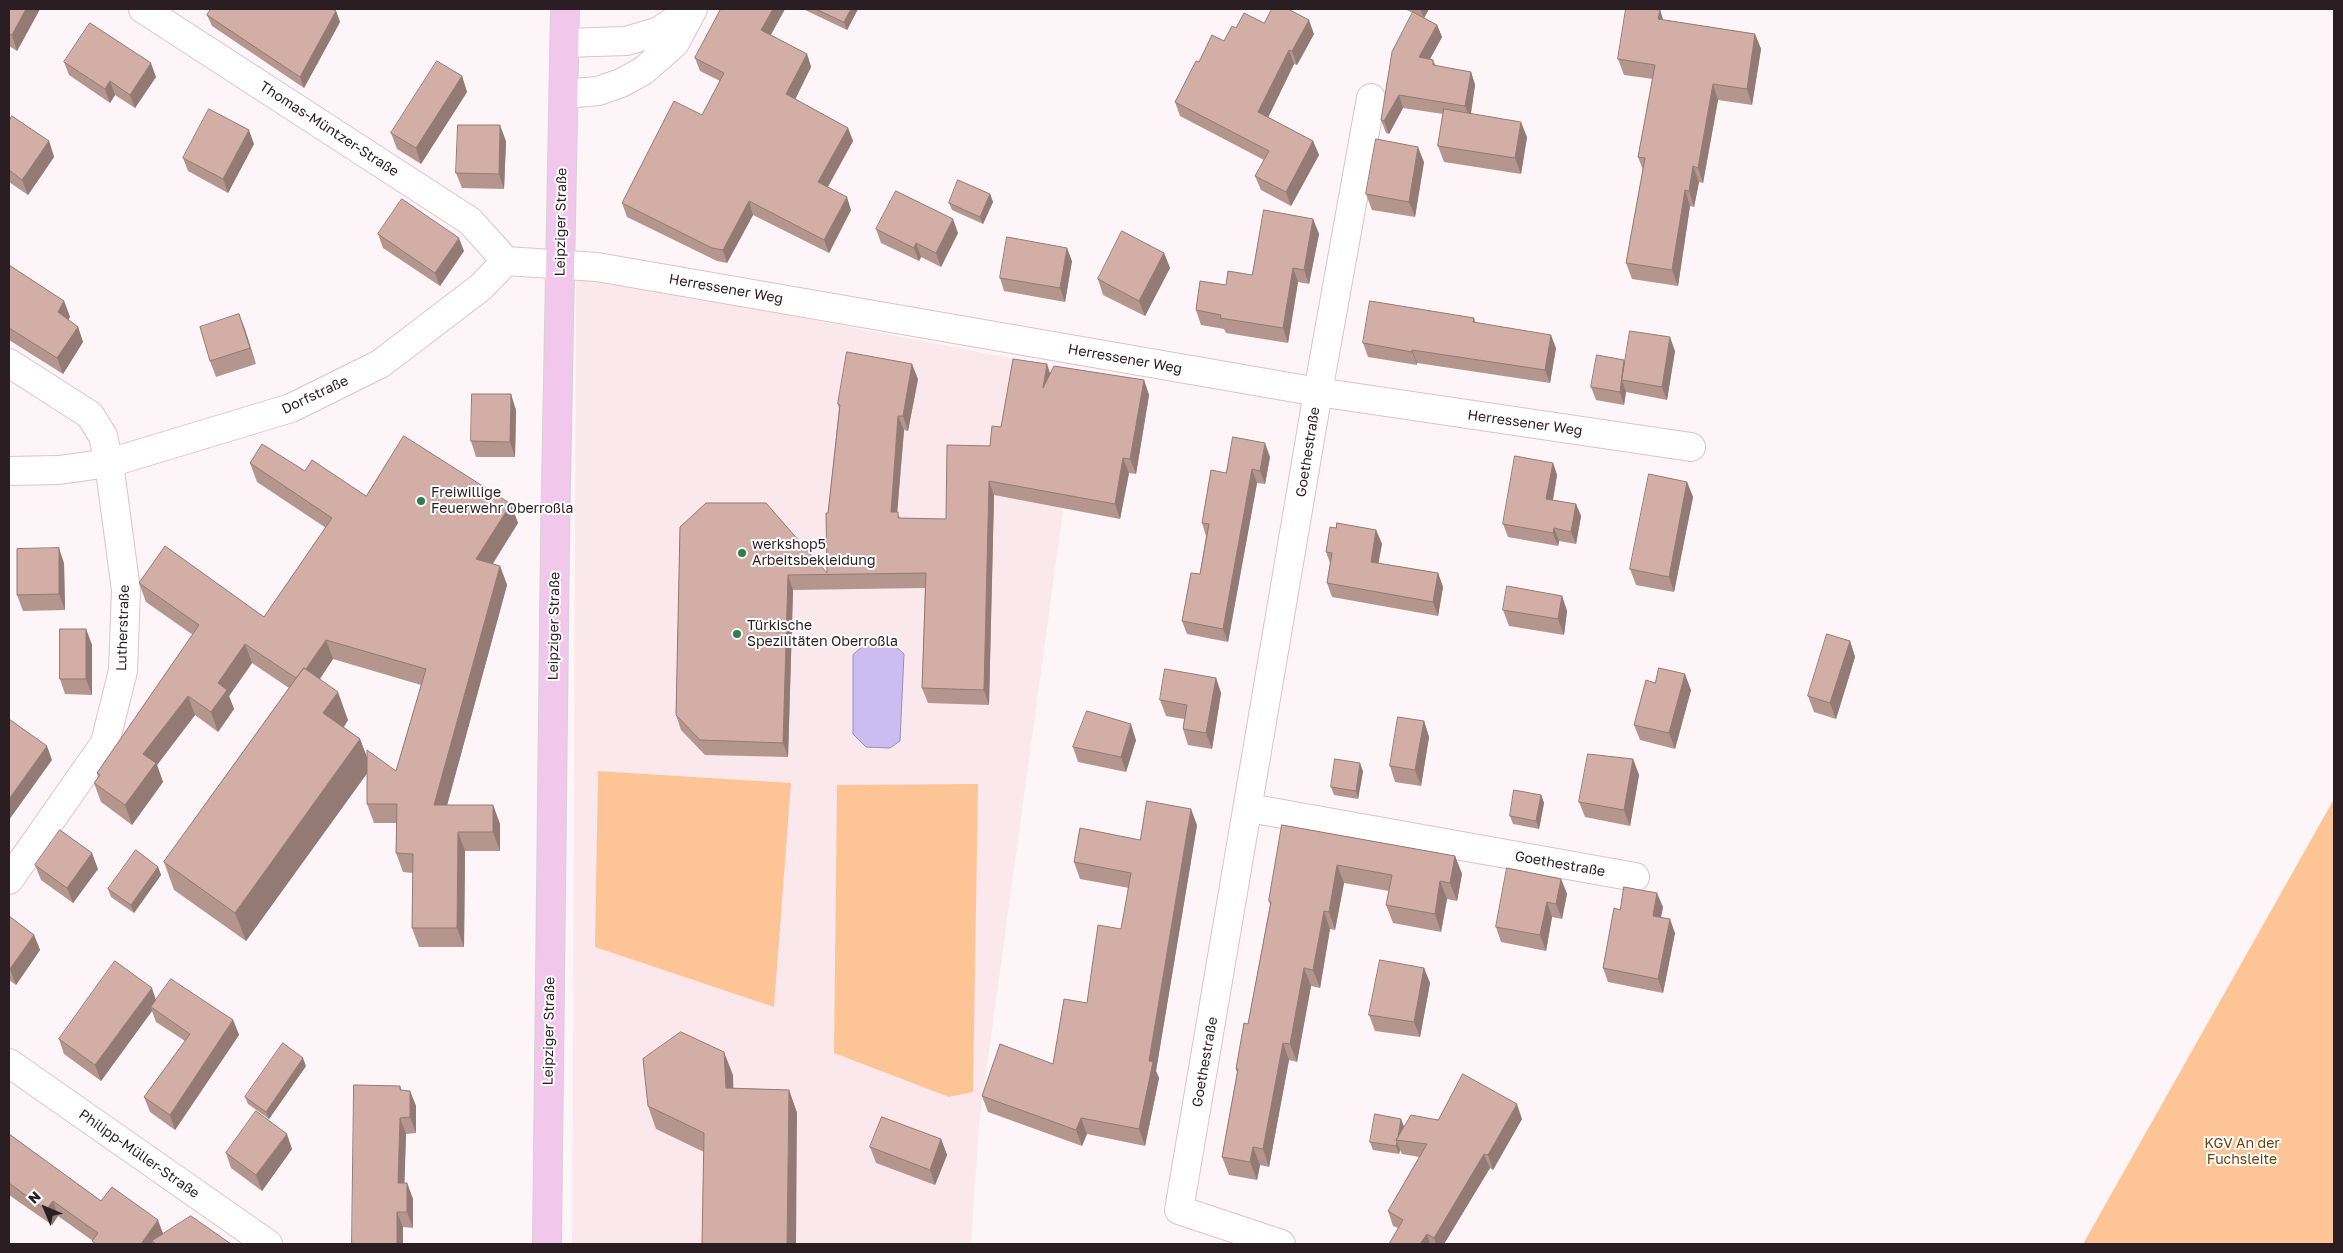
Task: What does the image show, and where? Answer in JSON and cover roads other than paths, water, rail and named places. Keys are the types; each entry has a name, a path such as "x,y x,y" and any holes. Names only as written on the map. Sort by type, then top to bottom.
{"main road":[{"name":"Leipziger Straße","path":"547,1244 565,9"}],"street":[{"name":"Thomas-Müntzer-Straße","path":"143,9 470,221 506,261"},
{"path":"565,42 626,41 657,32 693,9"},
{"path":"564,94 598,91 621,83 643,71 676,43 693,9"},
{"name":"Goethestraße","path":"1281,1244 1179,1210 1249,808 1318,392 1371,98"},
{"path":"506,261 560,263"},
{"name":"Dorfstraße","path":"9,471 59,470 109,463 291,408 380,364 481,286 506,261"},
{"name":"Herressener Weg","path":"560,263 598,266 1318,392 1691,447"},
{"name":"Lutherstraße","path":"9,363 90,415 103,436 109,463 126,590 121,680 105,743 9,880"},
{"name":"Goethestraße","path":"1249,808 1635,877"},
{"name":"Philipp-Müller-Straße","path":"9,1063 268,1244"}],"place":[{"name":"Freiwillige Feuerwehr Oberroßla","path":"421,501"},
{"name":"werkshop5 Arbeitsbekleidung","path":"742,553"},
{"name":"Türkische Spezilitäten Oberroßla","path":"737,634"}],"park label":[{"name":"KGV An der Fuchsleite","path":"2242,1152"}]}
